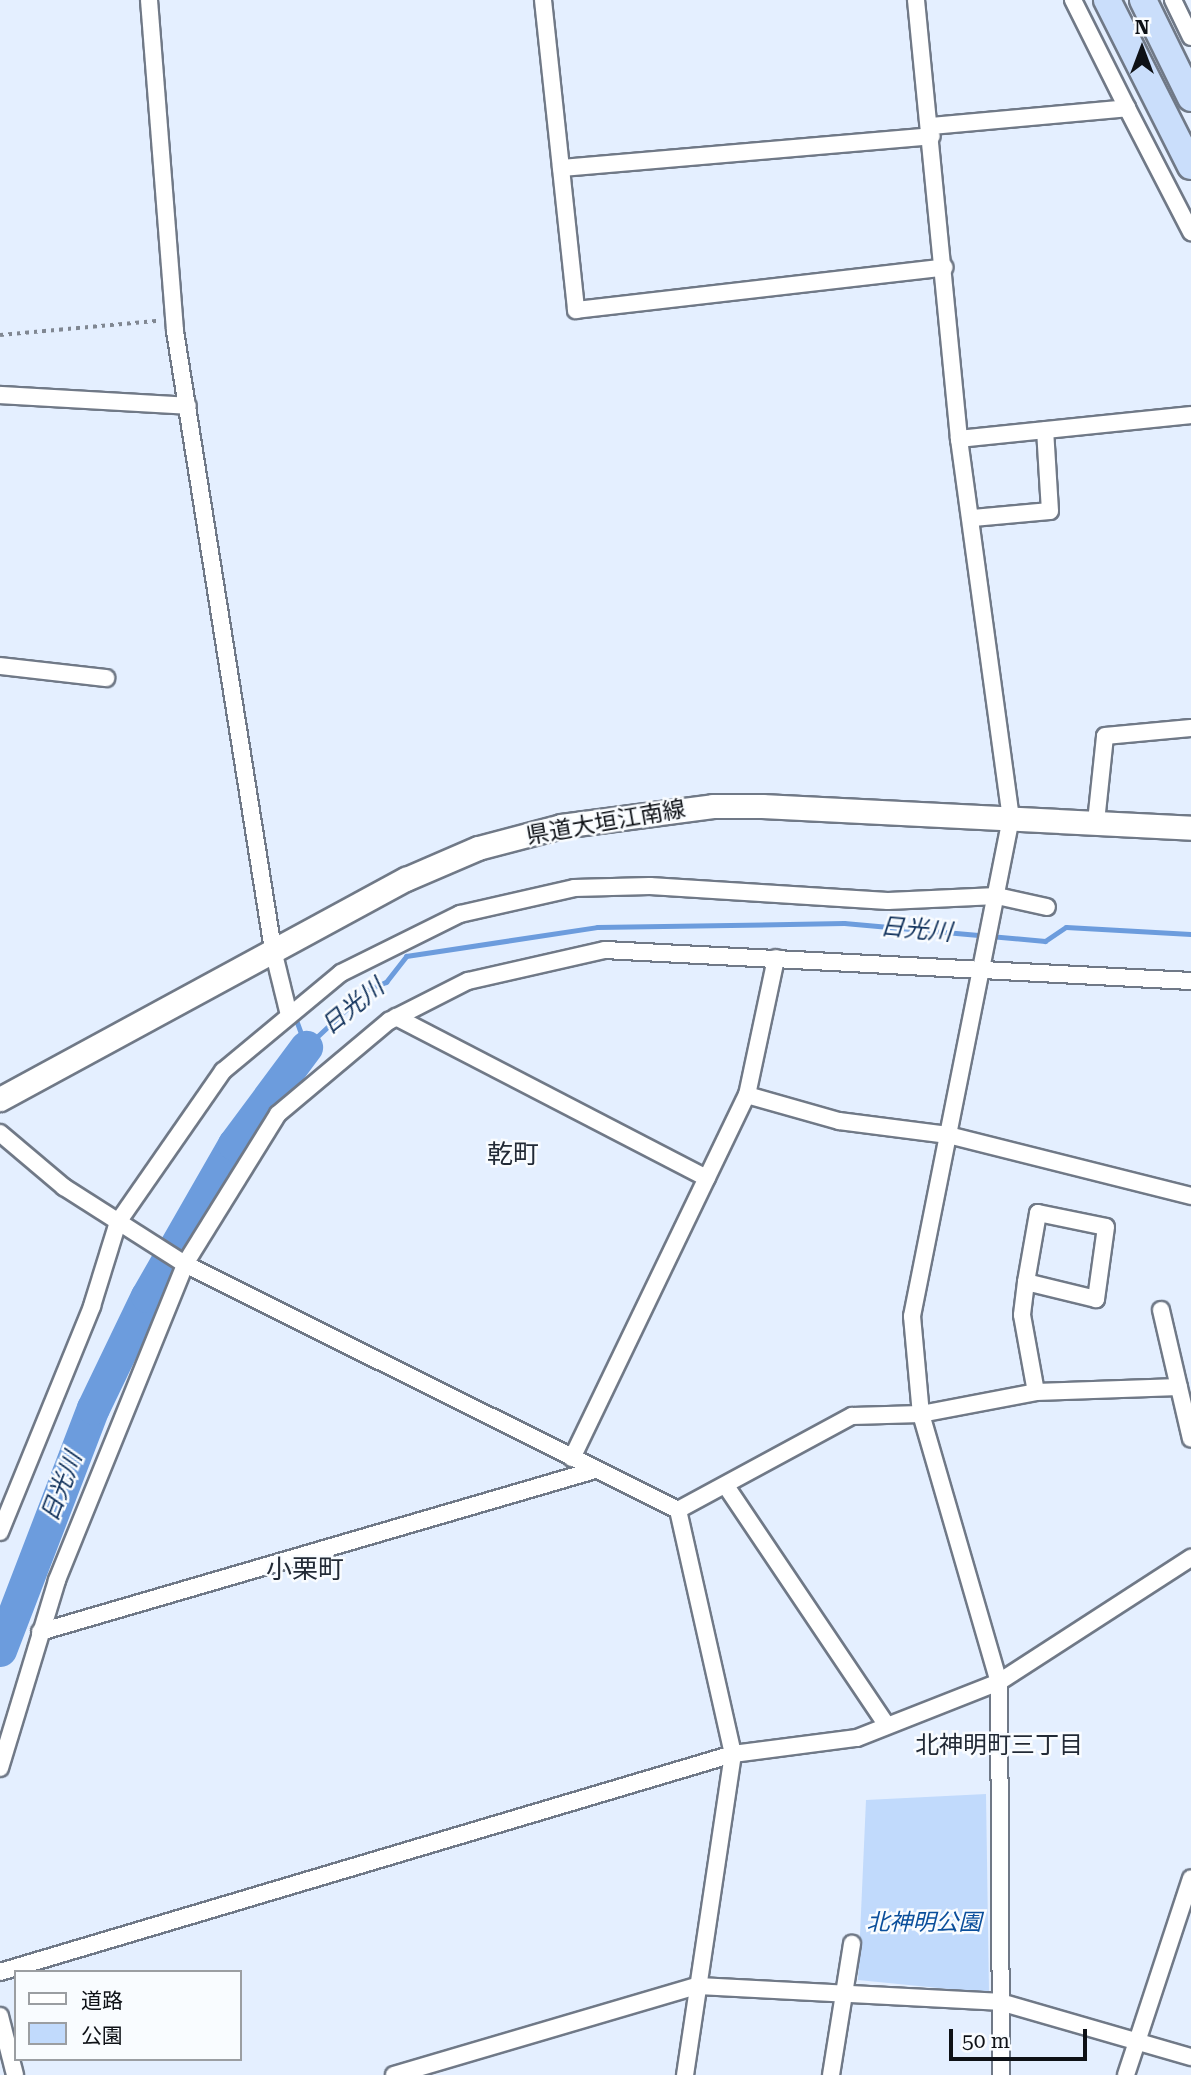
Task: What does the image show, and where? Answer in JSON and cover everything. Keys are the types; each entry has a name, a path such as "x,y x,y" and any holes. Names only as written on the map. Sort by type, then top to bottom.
{"highway":[{"path":"1107,0 1191,166"},
{"path":"1143,0 1191,98"}],"main road":[{"name":"県道大垣江南線","path":"0,1099 406,878 478,848 561,826 713,806 1191,828"}],"street":[{"path":"149,0 175,320 273,950 288,1012"},
{"path":"543,0 576,310 945,267"},
{"path":"916,0 945,267 959,439 972,517 1011,818 912,1316 921,1414 999,1682 1001,2075"},
{"path":"1073,0 1191,232"},
{"path":"1173,0 1191,37"},
{"path":"561,168 931,131 1127,108"},
{"path":"0,395 188,406"},
{"path":"959,439 1191,415"},
{"path":"972,517 1050,511 1045,430"},
{"path":"0,666 106,678"},
{"path":"1096,822 1105,736 1191,728"},
{"path":"0,1532 92,1306 121,1224 223,1071 288,1012 402,937 512,899 574,888 650,886 888,901 996,900 1047,907"},
{"path":"0,1768 40,1632 182,1263 278,1114 396,1017 468,981 553,957 659,950 776,958 981,964 1191,981"},
{"path":"572,1458 747,1095 776,958"},
{"path":"396,1017 707,1178"},
{"path":"747,1095 839,1121 948,1135 1191,1196"},
{"path":"0,1133 121,1224 182,1263 678,1510"},
{"path":"1026,1282 1096,1300 1107,1227 1038,1213 1026,1282 1022,1315 1036,1392"},
{"path":"1161,1310 1191,1438"},
{"path":"678,1510 852,1416 921,1414 1036,1392 1179,1387"},
{"path":"40,1632 595,1470"},
{"path":"726,1486 886,1724"},
{"path":"678,1510 733,1754 685,2075"},
{"path":"0,1972 733,1754 857,1738 886,1724 999,1682 1189,1564"},
{"path":"1126,2075 1191,1878"},
{"path":"831,2075 848,1991 852,1944"},
{"path":"394,2075 697,1986 848,1991 1000,2002 1191,2057"},
{"path":"0,2016 15,2075"}],"path":[{"path":"0,335 175,320"}],"green space":[{"name":"北神明公園","path":"986,1794 989,1993 858,1980 866,1800"}],"waterway":[{"name":"日光川","path":"295,1017 306,1047 367,990 386,982 406,956 597,927 844,923 1045,941 1066,927 1191,934"},
{"name":"日光川","path":"0,1650 93,1408 147,1296 234,1144 306,1047"}],"district":[{"name":"乾町","path":"513,1155"},
{"name":"小栗町","path":"305,1570"},
{"name":"北神明町三丁目","path":"999,1746"}]}
